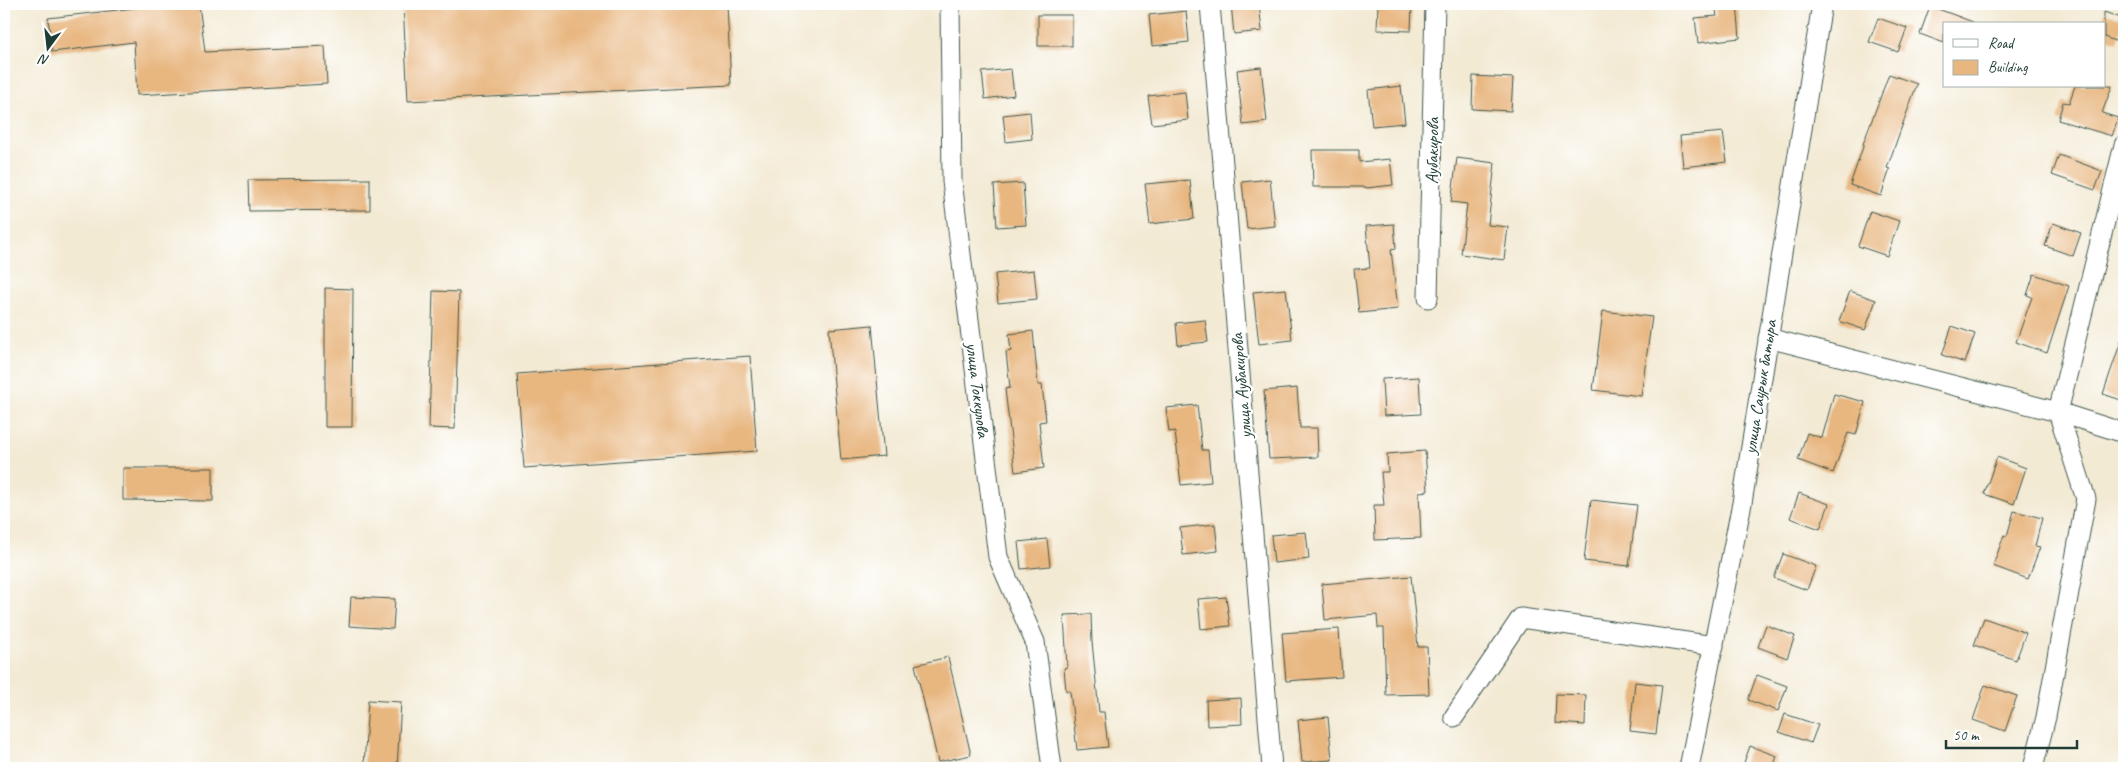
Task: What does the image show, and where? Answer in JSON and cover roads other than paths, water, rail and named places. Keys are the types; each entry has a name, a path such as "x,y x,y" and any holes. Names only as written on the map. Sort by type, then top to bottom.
{"street":[{"name":"улица Токкулова","path":"950,4 952,181 998,557 1035,642 1052,768"},
{"name":"улица Аубакирова","path":"1210,4 1272,768"},
{"name":"Аубакирова","path":"1428,298 1435,4"},
{"name":"улица Саурык батыра","path":"1689,768 1742,503 1822,4"},
{"path":"2033,768 2046,717 2086,499 2058,412 2124,145"},
{"path":"1768,338 2058,412 2124,433"},
{"path":"1454,717 1521,618 1714,646"}]}
